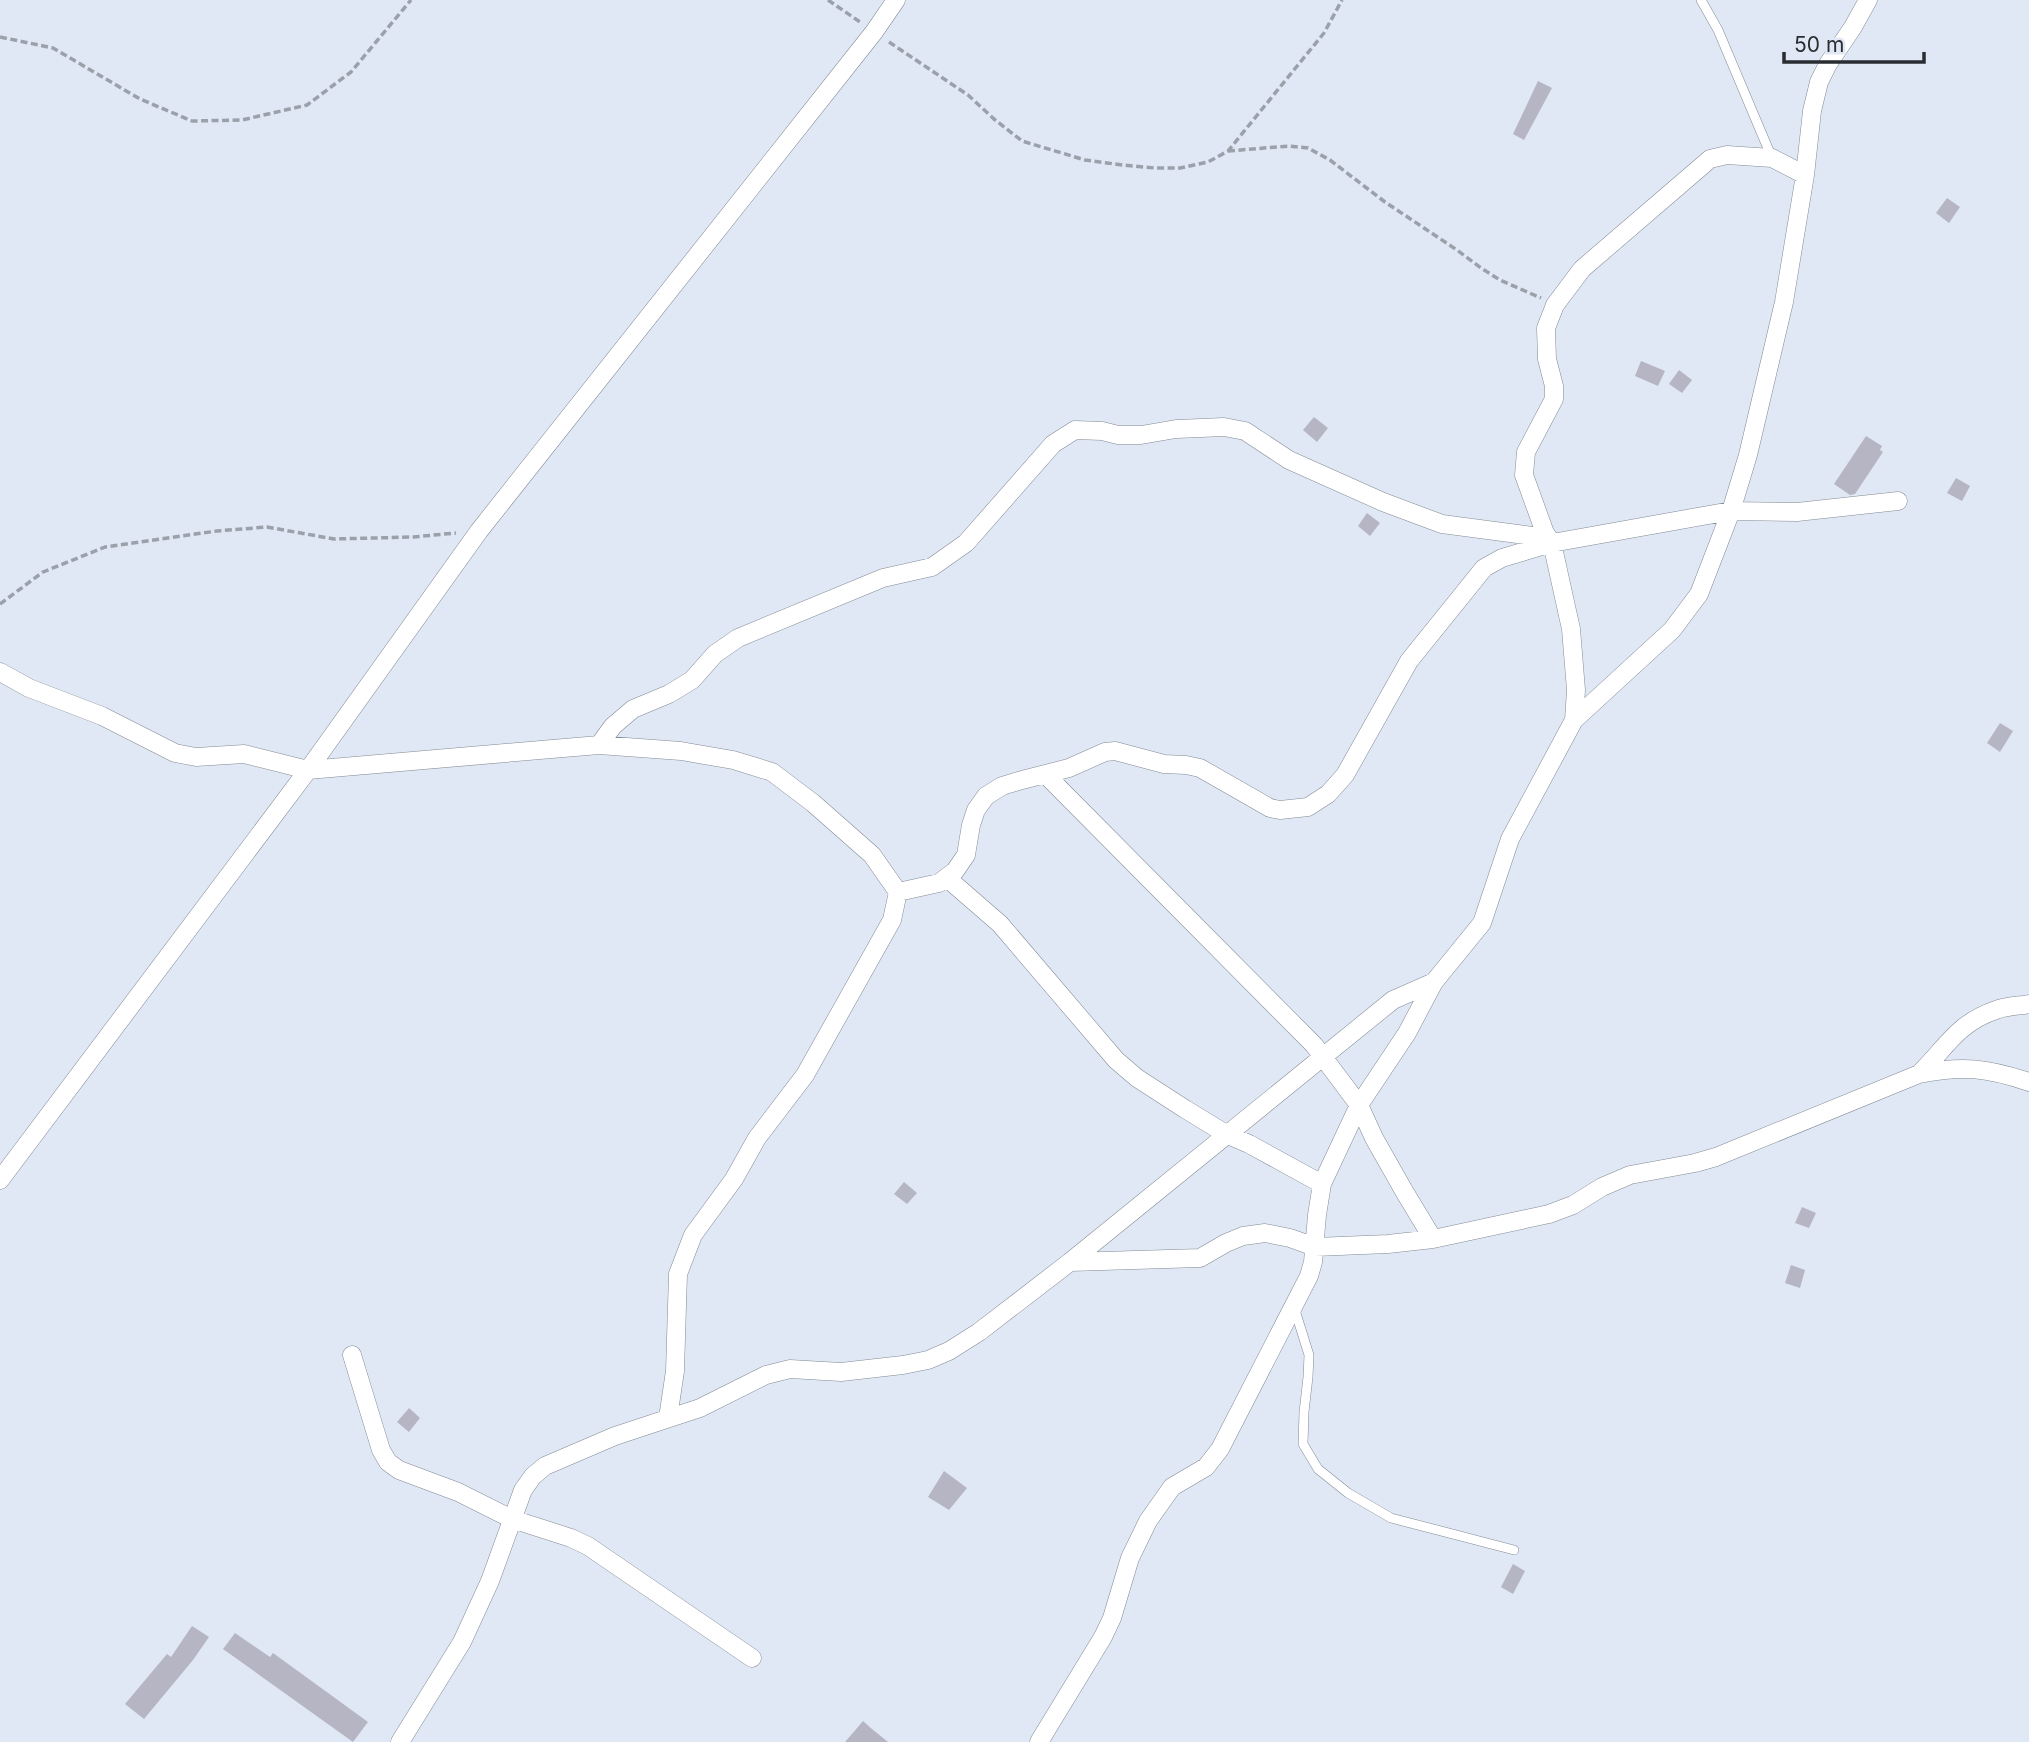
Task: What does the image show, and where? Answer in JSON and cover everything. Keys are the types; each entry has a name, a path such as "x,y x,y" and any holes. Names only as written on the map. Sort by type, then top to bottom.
{"street":[{"path":"0,1180 308,770 479,531 874,32 896,0"},
{"path":"1039,1742 1103,1637 1112,1618 1130,1558 1148,1521 1172,1487 1206,1467 1220,1449 1308,1276 1315,1247 1322,1184 1359,1105 1407,1033 1434,982 1482,923 1510,839 1574,720 1672,630 1699,594 1731,511 1748,455 1784,302 1805,175 1812,111 1819,82 1868,0"},
{"path":"1574,720 1576,690 1571,629 1550,540 1524,475 1526,452 1553,399 1554,386 1546,359 1546,328 1555,305 1582,269 1710,159 1727,155 1772,158 1805,175"},
{"path":"600,745 613,726 633,709 669,694 692,680 715,654 738,638 883,578 932,567 965,543 1053,444 1075,430 1129,435 1176,429 1224,427 1245,430 1289,460 1442,524 1550,540"},
{"path":"898,892 939,883 955,871 965,855 976,810 986,796 1012,783 1069,768 1105,752 1115,751 1164,764 1200,768 1270,808 1280,810 1308,807 1328,794 1345,775 1409,661 1484,568 1502,558 1550,540 1731,511 1797,512 1898,501"},
{"path":"0,672 29,688 102,716 175,753 196,757 244,754 308,770 600,745 681,751 733,760 772,772 813,803 872,855 898,892 892,920 805,1075 757,1139 734,1179 693,1235 678,1274 675,1371 668,1418"},
{"path":"1046,775 1239,967 1323,1056 1359,1105 1374,1138 1433,1239"},
{"path":"947,878 1000,924 1116,1059 1137,1078 1226,1134 1249,1143 1322,1184"},
{"path":"400,1742 462,1642 490,1581 523,1490 545,1466 615,1436 700,1408 766,1374 790,1369 841,1372 928,1360 949,1351 979,1332 1070,1262 1394,1000 1434,982"},
{"path":"1919,1074 1937,1057 1948,1040 1967,1023 1997,1009 2029,1004"},
{"path":"1070,1262 1200,1258 1243,1236 1265,1233 1315,1247 1433,1239 1549,1214 1573,1205 1602,1187 1630,1175 1716,1157 1919,1074 1941,1069 1986,1069 2029,1082"},
{"path":"352,1355 381,1450 388,1462 399,1470 457,1492 512,1519 588,1546 752,1658"}],"lane":[{"path":"1701,0 1718,30 1772,158"},
{"path":"1294,1305 1309,1355 1303,1444 1318,1469 1348,1493 1391,1518 1514,1550"}],"path":[{"path":"0,37 53,48 140,99 192,121 242,120 307,106 351,72 411,0"},
{"path":"828,0 968,94 994,120 1023,141 1085,160 1155,168 1180,168 1208,162 1228,151 1324,33 1342,0"},
{"path":"1228,151 1289,146 1308,148 1330,160 1480,268 1555,305"},
{"path":"0,604 43,572 105,547 217,531 267,527 334,539 413,537 479,531"}],"building":[{"path":"1538,81 1552,88 1524,140 1513,134"},
{"path":"1947,198 1960,207 1949,223 1936,213"},
{"path":"1641,361 1665,371 1658,386 1635,376"},
{"path":"1679,370 1692,380 1682,393 1669,384"},
{"path":"1314,417 1328,428 1317,442 1303,430"},
{"path":"1866,436 1882,446 1880,450 1883,452 1855,494 1850,495 1834,484"},
{"path":"1956,478 1970,486 1962,501 1947,493"},
{"path":"1367,513 1380,523 1370,536 1358,526"},
{"path":"2000,723 2013,731 2000,752 1987,743"},
{"path":"904,1182 917,1193 907,1204 894,1194"},
{"path":"1802,1207 1816,1213 1809,1228 1795,1223"},
{"path":"1791,1265 1805,1270 1800,1288 1785,1283"},
{"path":"409,1408 420,1418 409,1432 397,1422"},
{"path":"944,1471 967,1488 949,1510 928,1497"},
{"path":"1513,1564 1525,1571 1513,1594 1501,1587"},
{"path":"192,1626 209,1637 144,1719 125,1704 167,1654 171,1657"},
{"path":"235,1633 270,1657 273,1653 368,1722 353,1742 223,1649"},
{"path":"863,1721 872,1729 888,1742 845,1742"}]}
